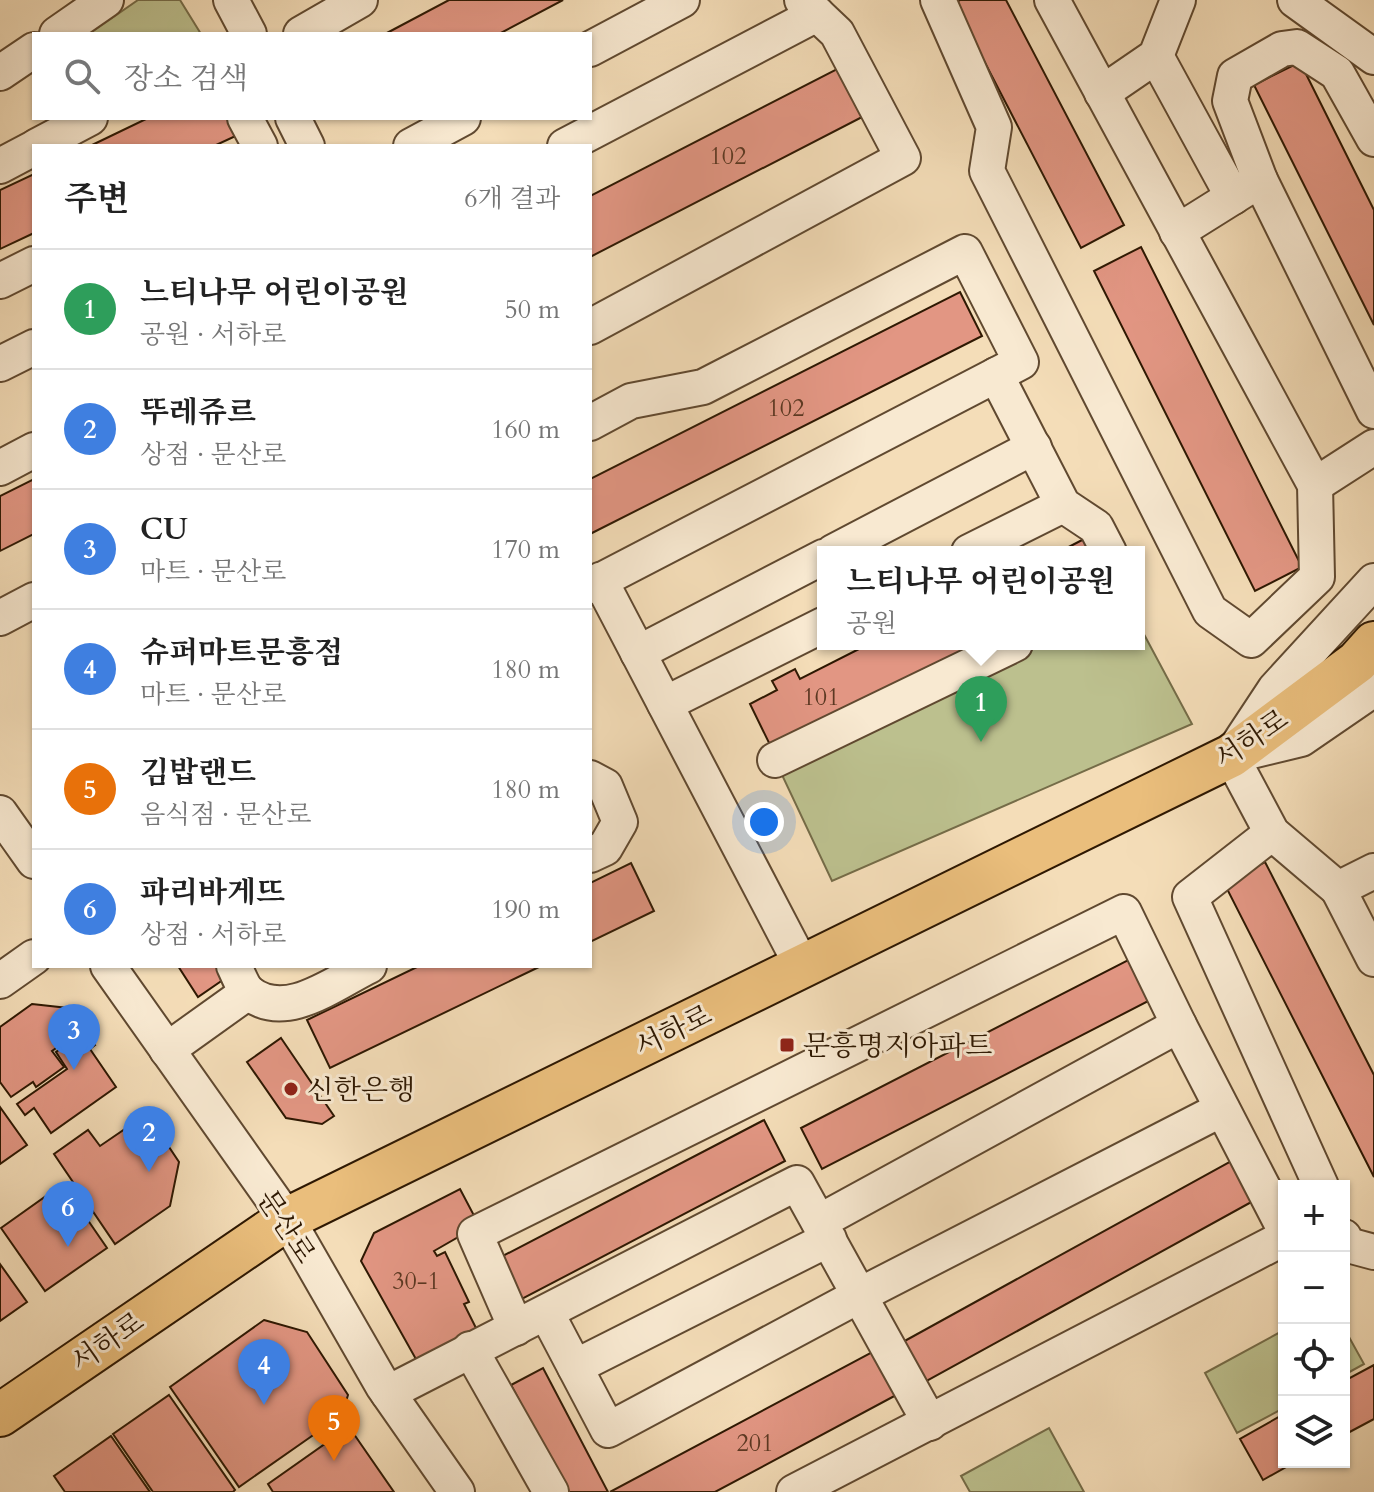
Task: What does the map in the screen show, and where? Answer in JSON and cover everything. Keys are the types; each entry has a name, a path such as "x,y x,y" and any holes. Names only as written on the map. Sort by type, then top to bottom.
{"main road":[{"name":"서하로","path":"0,1415 287,1219 1231,756 1368,664"}],"street":[{"path":"304,32 360,0"},
{"path":"592,48 682,0"},
{"path":"938,0 994,127 987,171 1210,611 1251,640 1275,689"},
{"path":"1052,0 1315,485 1317,577 1251,640"},
{"path":"1102,93 1156,56 1178,0"},
{"path":"1295,0 1374,57"},
{"path":"569,144 809,7 837,33 903,158 592,326"},
{"path":"1246,189 1230,101 1235,76 1282,49 1297,47 1337,73 1374,139"},
{"path":"0,73 32,51"},
{"path":"1156,56 1246,189 1374,411"},
{"path":"42,144 86,120"},
{"path":"246,120 259,144"},
{"path":"294,120 306,144"},
{"path":"415,144 459,120"},
{"path":"0,166 32,149"},
{"path":"1177,232 1246,189"},
{"path":"592,422 631,401 703,387 965,252 1021,362 595,583 638,653 802,966"},
{"path":"0,281 32,265"},
{"path":"0,364 32,348"},
{"path":"996,375 1063,505 1096,527 1106,546"},
{"path":"844,546 1034,447"},
{"path":"1315,485 1374,447"},
{"path":"0,468 32,451"},
{"path":"981,546 1063,505"},
{"path":"638,653 817,560"},
{"path":"1374,581 1275,689 1231,756 1272,833 1338,889 1374,959"},
{"path":"0,618 32,601"},
{"path":"665,704 817,628"},
{"path":"775,760 1003,650"},
{"path":"592,779 605,786 620,822 605,848 592,854"},
{"path":"0,813 32,858"},
{"path":"1272,833 1190,897 1318,1180"},
{"path":"1338,889 1374,871"},
{"path":"516,1328 475,1234 1124,912 1278,1216"},
{"path":"0,981 32,958"},
{"name":"문산로","path":"109,968 287,1219 388,1393 457,1492"},
{"path":"167,1050 241,979 275,1005 293,1004 365,968"},
{"path":"575,1367 824,1231 1179,1025"},
{"path":"547,1314 608,1430 860,1295 1222,1109"},
{"path":"388,1393 797,1183 930,1423"},
{"path":"794,1492 1278,1241"},
{"path":"1350,1246 1374,1252"},
{"path":"470,1349 551,1492"}],"green space":[{"path":"138,0 180,0 200,32 92,32"},
{"path":"1145,636 1192,724 832,881 775,760 1003,650 1145,650"},
{"path":"1278,1333 1278,1411 1237,1433 1205,1373"},
{"path":"1350,1339 1364,1364 1350,1372"},
{"path":"1049,1428 1084,1492 970,1492 961,1476"}],"building":[{"path":"449,0 563,0 503,32 389,32"},
{"path":"960,0 1006,0 1124,225 1081,248 954,3"},
{"path":"1300,62 1374,210 1374,325 1254,85"},
{"path":"841,67 866,115 592,256 592,195"},
{"path":"144,120 234,120 240,134 218,144 94,144"},
{"path":"32,175 32,234 0,249 0,190"},
{"path":"1141,247 1302,567 1255,591 1094,271"},
{"path":"960,292 982,336 592,533 592,478"},
{"path":"32,480 32,535 0,551 0,496"},
{"path":"1086,538 1089,546 1071,546"},
{"path":"857,650 971,650 773,751 750,704 777,690 772,681 795,669 800,679"},
{"path":"1265,862 1374,1075 1374,1177 1224,883"},
{"path":"631,863 654,911 592,941 592,882"},
{"path":"1138,955 1158,996 822,1169 801,1128"},
{"path":"179,968 225,968 230,975 198,997"},
{"path":"415,968 537,968 330,1068 307,1020"},
{"path":"32,1004 68,1008 83,1029 52,1051 64,1067 36,1087 33,1082 11,1097 0,1082 0,1027"},
{"path":"85,1031 95,1045 90,1049 116,1087 51,1133 34,1108 25,1115 17,1104 67,1069 56,1052"},
{"name":"신한은행","path":"281,1038 334,1116 322,1124 286,1118 247,1062"},
{"path":"0,1107 27,1145 0,1164"},
{"path":"147,1114 179,1162 170,1206 115,1244 54,1154 88,1130 100,1146"},
{"path":"764,1120 785,1161 518,1301 497,1259"},
{"path":"1233,1160 1255,1200 923,1383 901,1343"},
{"path":"63,1184 107,1248 45,1291 1,1228"},
{"path":"460,1189 479,1225 434,1251 437,1256 445,1252 469,1302 464,1304 478,1332 417,1361 361,1261 374,1233"},
{"path":"0,1264 27,1302 0,1321"},
{"path":"264,1320 307,1332 348,1395 342,1415 239,1487 170,1387"},
{"path":"876,1350 900,1393 715,1492 610,1492"},
{"path":"1374,1365 1374,1419 1350,1432 1350,1396 1350,1378"},
{"path":"543,1368 608,1492 568,1492 511,1385"},
{"path":"169,1395 235,1490 233,1492 153,1492 113,1434"},
{"path":"1278,1417 1278,1468 1284,1468 1263,1480 1240,1439"},
{"path":"349,1427 394,1492 273,1492 268,1484"},
{"path":"111,1436 150,1492 65,1492 54,1476"}],"place":[{"name":"느티나무 어린이공원","path":"981,742"},
{"name":"문흥명지아파트","path":"787,1045"},
{"name":"CU","path":"74,1070"},
{"name":"신한은행","path":"291,1089"},
{"name":"뚜레쥬르","path":"149,1172"},
{"name":"파리바게뜨","path":"68,1247"},
{"name":"슈퍼마트문흥점","path":"264,1405"},
{"name":"김밥랜드","path":"334,1461"}]}
